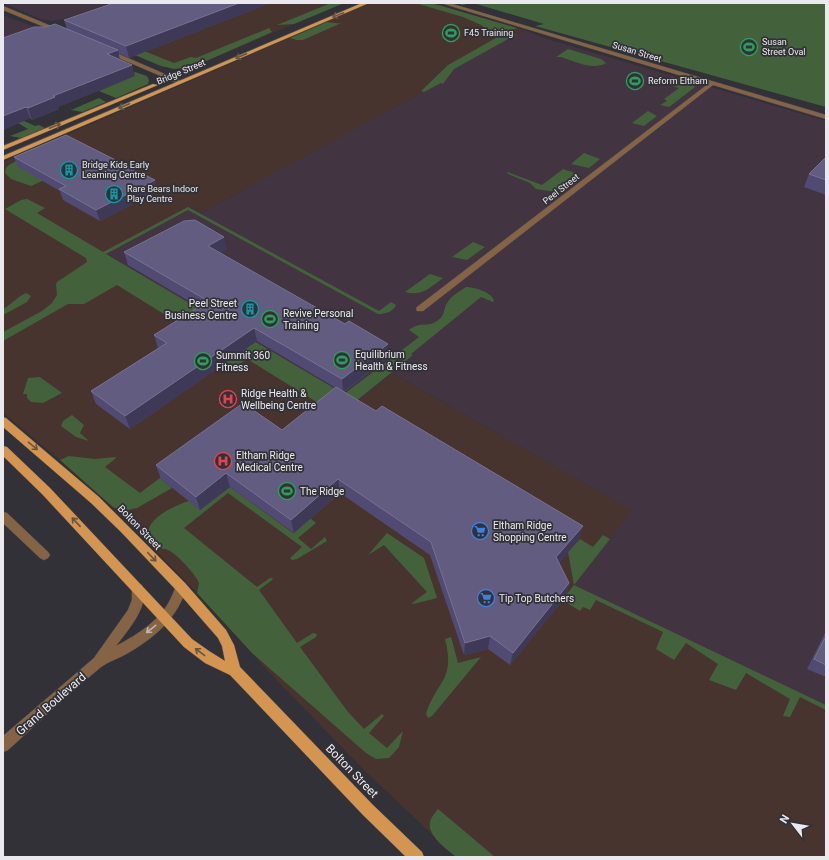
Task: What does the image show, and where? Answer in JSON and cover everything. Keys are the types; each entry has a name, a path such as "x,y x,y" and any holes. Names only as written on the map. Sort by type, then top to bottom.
{"main road":[{"name":"Bridge Street","path":"3,148 366,3"},
{"name":"Bridge Street","path":"3,158 176,78"},
{"name":"Bolton Street","path":"3,421 95,500 181,588 222,634 230,650 234,670"},
{"name":"Bolton Street","path":"3,450 46,491 165,618 200,653 223,666 234,670 363,804 417,857"}],"street":[{"name":"Susan Street","path":"444,3 826,117"},
{"path":"3,8 69,35"},
{"path":"40,31 57,25"},
{"path":"102,49 176,78"},
{"name":"Peel Street","path":"420,309 712,83"},
{"path":"3,516 44,555"},
{"name":"Grand Boulevard","path":"98,662 119,652 165,618 176,603 181,588"},
{"name":"Grand Boulevard","path":"3,745 98,662 126,626 138,600 138,589"}],"shaded area":[{"path":"3,3 112,3 63,19 52,21 41,19"},
{"path":"132,3 344,3 195,66 179,69 166,67 73,25"},
{"name":"Eltham Ridge Shopping Centre","path":"370,3 430,3 525,30 501,43 493,41 448,65 421,91 424,92 201,213 192,208 106,255 356,402 392,373 633,510 574,585 826,705 826,857 456,857 366,772 281,685 197,593 120,514 60,460 3,413 3,162"},
{"path":"3,15 32,26 33,28 3,40"},
{"path":"525,30 544,38 826,121 826,705 574,585 632,510 392,373 356,402 106,254 192,208 201,213 423,92 421,91 448,65 493,41 501,43"}],"green space":[{"path":"331,3 344,3 294,24 277,25"},
{"path":"415,3 430,3 517,28 508,32 489,31 481,25 463,17"},
{"path":"456,3 473,3 462,5"},
{"name":"Susan Street Oval","path":"473,3 826,3 826,107 535,26 544,24"},
{"path":"327,22 343,24 339,24 303,40 290,38"},
{"path":"82,26 174,63 191,57 196,58 269,28 272,32 195,66 174,69 161,66 75,30"},
{"path":"517,34 454,69 443,84 441,83 424,92 421,91 448,65 496,38 487,35"},
{"path":"568,49 601,59 606,63 589,66 561,57 556,57"},
{"path":"135,72 147,76 149,80 148,84 116,98 99,91 134,76 130,74"},
{"path":"672,77 690,81 695,87 669,107 660,105 667,101 664,99 679,88 661,82"},
{"path":"99,98 106,102 82,112 71,110"},
{"path":"648,111 657,116 644,126 632,123"},
{"path":"24,121 35,126 39,125 45,128 21,138 10,136 28,129 18,123"},
{"path":"58,139 42,181 31,186 11,179 5,173 6,168 9,165"},
{"path":"584,153 600,159 589,168 571,164"},
{"path":"563,169 575,173 578,176 556,192 536,189 530,183 508,174 507,172 542,185"},
{"path":"27,199 45,208 37,213 103,252 188,207 379,311 391,302 396,305 388,312 378,314 188,210 106,254 344,394 419,337 409,330 413,327 430,324 440,319 449,300 466,287 478,289 490,295 494,301 493,302 481,297 355,402 328,409 247,359 228,372 219,367 188,329 117,285 84,304 68,304 3,341 3,332 42,311 52,303 57,295 57,282 87,262 86,258 5,209 21,200"},
{"path":"473,242 485,247 467,260 452,257"},
{"path":"430,274 443,278 430,288 421,292 405,292"},
{"path":"26,293 31,296 27,302 3,315 3,309"},
{"path":"40,377 62,393 43,403 31,402 27,398 27,394 23,394 28,378"},
{"path":"72,415 84,425 80,433 89,441 76,437 61,426 63,421"},
{"path":"69,456 95,459 115,457 116,458 105,467 140,493 189,456 161,479 172,488 137,508 128,510 113,507 60,460"},
{"path":"230,487 293,533 310,518 316,523 298,538 311,549 325,537 327,541 297,559 292,560 290,558 302,547 228,493 184,528 257,587 270,578 273,578 259,590 297,643 313,633 317,634 316,637 300,647 348,712 364,729 382,714 384,716 369,733 387,748 403,731 399,747 389,758 376,759 366,753 252,653 197,593 199,583 186,565 176,555 168,550 155,550 149,541 148,533 150,526 163,513 189,501 200,510"},
{"path":"387,533 424,558 437,598 413,604 412,603 427,592 384,545 368,555"},
{"path":"603,535 610,539 574,585 568,552 580,539 593,547"},
{"path":"574,585 826,705 826,710 800,697 790,717 783,716 790,699 746,673 736,690 709,680 718,664 686,643 674,660 656,649 663,632 596,600 590,610 583,607 580,611 562,600"},
{"path":"451,637 458,663 481,657 432,716 428,718 426,714 430,703 443,680 448,664 448,653 445,639"},
{"path":"438,809 495,857 456,857 438,842 430,827 430,822 431,818"}],"building":[{"path":"114,3 239,3 126,46 64,20"},
{"path":"55,24 118,50 107,54 132,65 53,96 55,97 28,108 26,107 3,116 3,38 34,27 46,27"},
{"path":"66,135 155,180 96,210 59,189 66,186 14,157"},
{"path":"826,157 826,180 809,174"},
{"path":"195,220 224,237 208,246 345,324 349,321 388,344 342,379 254,328 125,416 91,391 167,343 154,335 208,301 124,252 184,221"},
{"name":"Eltham Ridge Shopping Centre","path":"336,387 376,411 382,406 583,526 556,557 569,583 513,653 490,636 465,643 431,542 338,479 291,520 226,473 196,497 156,465 243,403 282,430"},
{"path":"826,636 826,665 814,659"}],"place":[{"name":"F45 Training","path":"451,33"},
{"name":"Susan Street Oval","path":"749,47"},
{"name":"Reform Eltham","path":"635,81"},
{"name":"Bridge Kids Early Learning Centre","path":"69,170"},
{"name":"Rare Bears Indoor Play Centre","path":"114,194"},
{"name":"Peel Street Business Centre","path":"250,309"},
{"name":"Revive Personal Training","path":"270,319"},
{"name":"Equilibrium Health & Fitness","path":"342,360"},
{"name":"Summit 360 Fitness","path":"203,361"},
{"name":"Ridge Health & Wellbeing Centre","path":"228,399"},
{"name":"Eltham Ridge Medical Centre","path":"223,461"},
{"name":"The Ridge","path":"287,491"},
{"name":"Eltham Ridge Shopping Centre","path":"480,531"},
{"name":"Tip Top Butchers","path":"486,598"}]}
